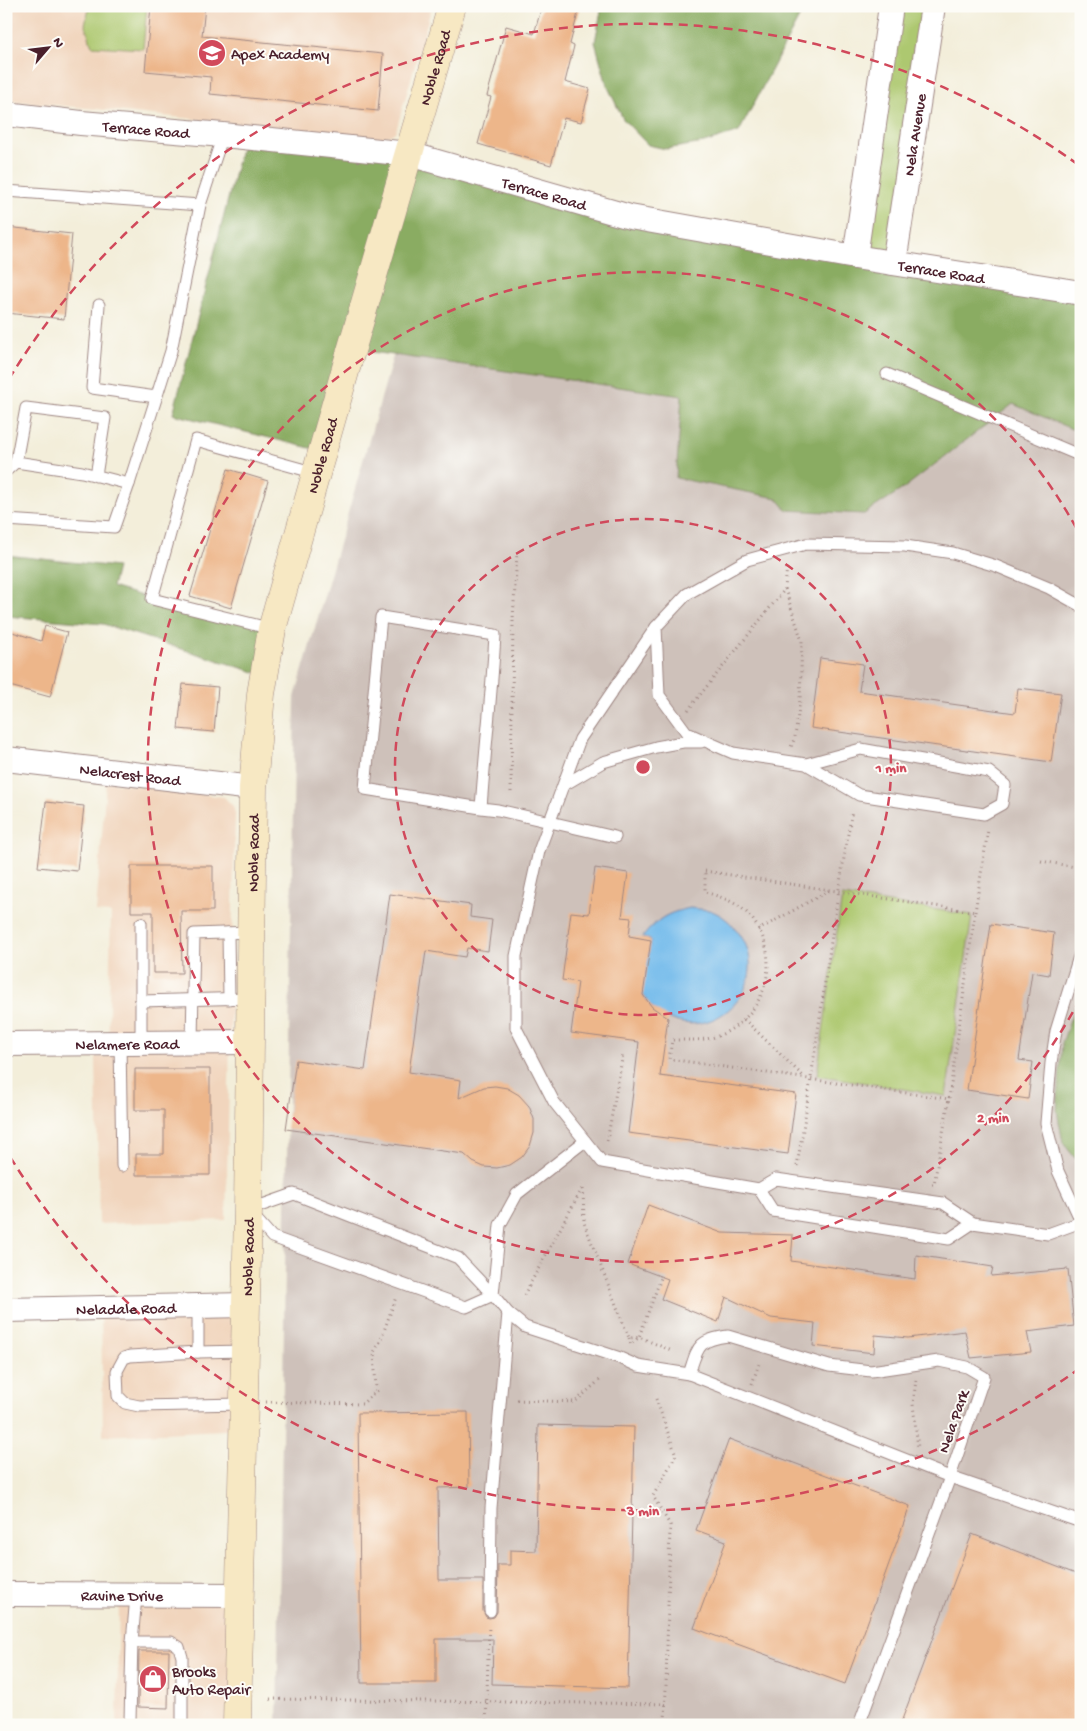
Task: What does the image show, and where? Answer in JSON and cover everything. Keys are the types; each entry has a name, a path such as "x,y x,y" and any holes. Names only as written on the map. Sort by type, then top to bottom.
{"main road":[{"name":"Noble Road","path":"237,1725 239,1595 254,1403 244,1351 248,1210 249,1042 239,999 239,933 261,694 272,629 452,6"}],"street":[{"path":"855,257 891,6"},
{"name":"Nela Avenue","path":"894,263 933,6"},
{"name":"Terrace Road","path":"6,114 81,123 409,154 630,216 855,257 1081,293"},
{"name":"Nelacrest Road","path":"6,759 253,788"},
{"name":"Nelamere Road","path":"6,1044 249,1042"},
{"name":"Neladale Road","path":"6,1310 245,1305"},
{"name":"Ravine Drive","path":"6,1594 239,1595"}],"lane":[{"path":"6,520 114,527 171,351 200,205 223,135"},
{"path":"6,191 200,205"},
{"path":"99,305 92,388 156,397"},
{"path":"887,374 1081,456"},
{"path":"6,471 16,462 26,408 105,418 96,476"},
{"path":"272,629 152,599 196,440 316,473"},
{"path":"16,462 82,472 129,484"},
{"path":"1081,606 1049,588 996,566 953,553 905,546 806,544 747,560 687,594 656,627 580,739 539,851 516,956 516,1028 554,1102 602,1162 759,1189 776,1179 943,1203 973,1223 1048,1234 1081,1222 1058,1171 1046,1123 1051,1063 1056,1031 1081,950"},
{"path":"481,808 495,635 382,617 365,789 481,808 615,837"},
{"path":"656,627 659,695 687,733 708,743 733,753 806,764 859,794 984,814 1002,804 1005,785 989,772 861,750 806,764"},
{"path":"564,785 603,762 656,747 683,742 708,743"},
{"path":"122,1166 131,1042 141,1001 142,922"},
{"path":"192,1042 194,934 239,933"},
{"path":"141,1001 239,999"},
{"path":"493,1295 500,1225 517,1194 585,1141"},
{"path":"759,1189 773,1211 949,1239 973,1223"},
{"path":"493,1295 466,1307 272,1237 248,1210 294,1194 458,1258 493,1295 508,1313 525,1327 638,1366 688,1374 950,1477 1081,1522"},
{"path":"198,1306 198,1352"},
{"path":"490,1611 491,1508 508,1313"},
{"name":"Nela Park","path":"688,1374 698,1346 712,1338 728,1336 829,1366 871,1371 940,1361 967,1367 984,1377 950,1477 859,1725"},
{"path":"244,1351 198,1352 130,1356 124,1358 117,1371 118,1396 125,1403 139,1406 254,1403"},
{"path":"133,1725 130,1720 132,1642 136,1596"},
{"path":"132,1642 171,1642 179,1647 182,1657 182,1725"}],"path":[{"path":"511,792 513,619 517,554"},
{"path":"785,761 795,737 800,700 802,641 785,589 787,564"},
{"path":"688,711 785,589"},
{"path":"797,1168 812,1079 838,890 852,811"},
{"path":"924,1183 934,1184 949,1099 988,830"},
{"path":"1041,861 1081,868"},
{"path":"949,1099 669,1059 672,1040 716,1037 738,1026 756,1008 766,985 768,960 762,936 748,915 729,900 705,892 705,871 975,912"},
{"path":"758,930 830,889"},
{"path":"744,1019 805,1078"},
{"path":"607,1141 623,1054"},
{"path":"524,1294 583,1187 584,1223 631,1345 639,1337 661,1278"},
{"path":"254,1403 362,1404 376,1391 374,1352 380,1342 396,1296"},
{"path":"628,1338 639,1337 670,1350"},
{"path":"749,1391 761,1358"},
{"path":"517,1400 574,1402 602,1378"},
{"path":"916,1379 913,1404 918,1448"},
{"path":"656,1399 676,1455 653,1496 670,1525 665,1725"},
{"path":"486,1725 490,1611"},
{"path":"270,1699 666,1704"}],"shaded area":[{"name":"Apex Academy","path":"6,6 432,6 397,127 391,135 380,138 6,100"},
{"path":"439,197 1081,319 1081,1725 277,1725 295,697"},
{"path":"106,782 224,797 233,806 235,814 226,1220 99,1224 96,1057 108,1057 111,913 96,912"},
{"path":"245,1305 243,1429 103,1436 101,1308"},
{"path":"119,1595 239,1595 237,1725 117,1725"}],"green space":[{"path":"90,6 147,6 143,49 92,46 85,24"},
{"path":"602,6 803,6 803,10 739,132 704,143 666,149 648,145 623,119 607,85 595,42"},
{"path":"891,6 933,6 894,263 855,257"},
{"path":"244,137 409,154 630,217 1081,293 1081,433 1013,404 904,488 864,514 787,510 777,498 676,478 682,396 351,349 322,451 173,414"},
{"path":"6,555 117,567 112,587 272,629 264,675 103,624 6,616"},
{"path":"842,896 972,915 946,1096 817,1075"},
{"path":"1081,990 1080,1164 1063,1143 1057,1111 1062,1043"}],"water":[{"path":"690,908 713,911 732,924 747,948 750,969 745,989 732,1006 716,1018 695,1024 674,1021 653,1008 641,993 651,940 642,938 652,926 663,918 674,912"}],"building":[{"path":"151,6 205,6 202,36 383,54 378,111 210,94 211,77 145,71"},
{"path":"542,6 569,6 579,9 570,44 574,46 565,82 590,89 581,122 564,118 551,165 478,144 491,97 487,96 506,26 534,34"},
{"path":"6,227 72,234 64,319 6,313"},
{"path":"228,469 268,481 231,608 190,596"},
{"path":"45,626 67,632 50,697 6,685 6,630 41,641"},
{"path":"820,658 863,664 859,691 1015,713 1018,688 1061,693 1051,762 811,728"},
{"path":"183,684 218,687 214,732 178,729"},
{"path":"46,802 84,806 77,871 38,867"},
{"path":"131,866 213,866 213,911 181,911 182,973 153,973 153,912 131,912"},
{"path":"595,868 628,873 622,917 631,918 629,936 651,940 643,995 652,1007 668,1018 660,1076 796,1094 788,1154 628,1133 639,1042 571,1033 578,982 562,980 571,912 589,914"},
{"path":"390,894 471,905 470,917 492,920 488,951 467,948 465,957 426,951 409,1072 461,1080 459,1098 484,1087 495,1086 507,1088 519,1095 529,1106 534,1119 534,1133 530,1146 522,1157 510,1165 497,1168 484,1167 473,1162 464,1154 286,1129 296,1060 365,1070"},
{"path":"991,924 1054,933 1049,975 1032,972 1019,1060 1033,1062 1028,1099 967,1090"},
{"path":"135,1069 210,1069 210,1175 136,1175 136,1154 164,1154 164,1110 135,1110"},
{"path":"648,1205 722,1233 793,1235 791,1261 915,1279 916,1255 993,1267 991,1276 1068,1269 1074,1326 1027,1332 1031,1352 971,1358 965,1331 908,1338 875,1335 874,1353 813,1346 815,1323 771,1318 726,1297 718,1322 661,1299 668,1279 628,1264"},
{"path":"468,1412 469,1487 438,1488 439,1580 483,1580 483,1611 486,1617 489,1618 494,1617 497,1612 498,1565 510,1565 510,1550 536,1551 538,1425 634,1427 628,1688 492,1684 493,1639 436,1639 436,1683 361,1683 358,1413"},
{"path":"729,1439 910,1506 845,1684 694,1628 726,1541 696,1530"},
{"path":"972,1534 1081,1576 1081,1725 900,1725"},
{"name":"Brooks Auto Repair","path":"139,1651 169,1651 168,1708 138,1707"}],"place":[{"name":"Apex Academy","path":"212,53"},
{"name":"Brooks Auto Repair","path":"153,1679"}]}
